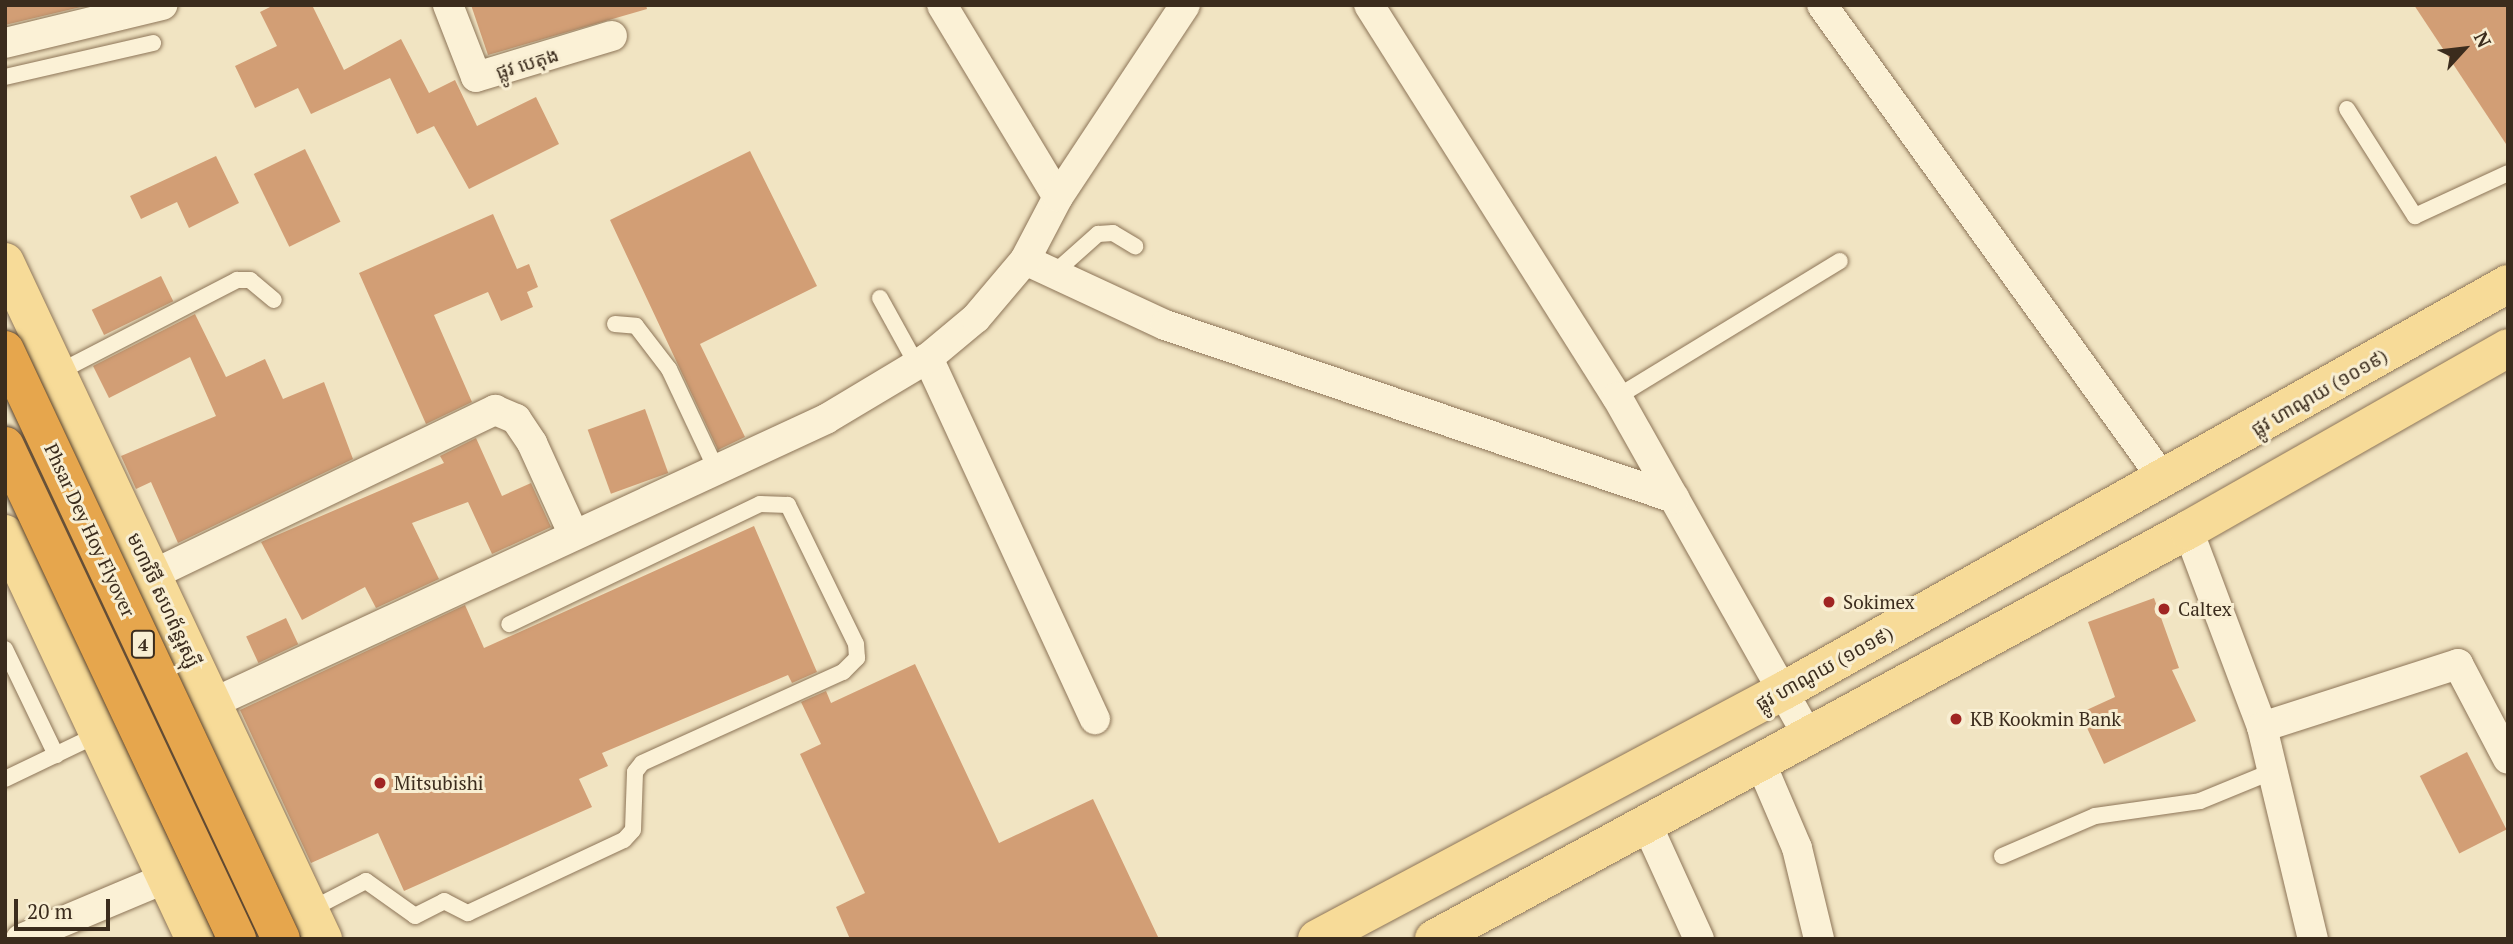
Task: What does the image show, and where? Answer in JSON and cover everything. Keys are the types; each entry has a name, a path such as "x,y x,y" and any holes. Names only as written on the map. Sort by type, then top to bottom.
{"highway":[{"name":"Phsar Dey Hoy Flyover","path":"5,349 281,939"},
{"name":"4","path":"5,446 237,939"}],"main road":[{"name":"មហាវិថី សហព័ន្ធរុស្ស៊ី","path":"5,262 316,924"},
{"name":"ផ្លូវ ហាណូយ (១០១៩)","path":"1317,939 1785,690 2164,480 2508,284"},
{"path":"1439,938 2188,530 2508,348"},
{"path":"5,534 195,939"},
{"path":"166,878 197,898 236,894 262,868 270,826"}],"street":[{"path":"5,43 162,5"},
{"name":"ផ្លូវ បេតុង","path":"448,5 475,77 612,36"},
{"path":"942,5 1058,197"},
{"path":"213,703 826,419 923,361 976,318 1025,260 1058,197 1185,5"},
{"path":"1369,5 1617,397 1785,690 1809,738"},
{"path":"1822,5 2164,480"},
{"path":"1025,260 1165,325 1674,498"},
{"path":"923,361 1095,719"},
{"path":"152,575 495,410 516,419 532,443 574,536"},
{"path":"2188,530 2262,727 2313,939"},
{"path":"2262,727 2458,664 2508,759"},
{"path":"1761,764 1797,848 1819,939"},
{"path":"1647,825 1699,939"},
{"path":"22,939 166,878"}],"lane":[{"path":"5,77 153,43"},
{"path":"2347,109 2415,216 2508,173"},
{"path":"1054,273 1098,234 1113,233 1135,246"},
{"path":"1617,397 1840,261"},
{"path":"57,373 237,279 250,280 274,300"},
{"path":"880,298 923,361"},
{"path":"615,324 636,326 670,369 716,469"},
{"path":"316,924 366,881 415,916 444,901 468,913 624,840 633,830 635,772 642,763 843,672 857,658 856,644 788,505 760,504 509,624"},
{"path":"5,649 56,754"},
{"path":"5,779 99,734"},
{"path":"2002,856 2095,816 2200,801 2273,771"}],"building":[{"path":"5,5 85,5 85,6 5,25"},
{"path":"274,5 312,5 344,70 401,39 429,93 455,80 477,126 536,97 559,144 469,189 434,126 417,134 390,78 311,114 298,88 255,108 235,66 277,46 260,12"},
{"path":"471,5 646,5 647,9 488,55"},
{"path":"2414,5 2508,5 2508,147"},
{"path":"305,149 341,222 289,247 254,174"},
{"path":"750,151 817,286 700,344 745,437 718,450 610,220"},
{"path":"216,156 239,203 189,228 177,202 141,219 130,196"},
{"path":"493,214 517,269 529,264 538,287 527,292 533,307 501,321 488,292 434,315 472,402 426,424 359,273"},
{"path":"161,276 173,301 104,335 92,310"},
{"path":"195,314 226,377 265,359 283,399 324,382 353,459 178,543 151,482 136,489 121,456 216,416 190,357 109,398 93,366"},
{"path":"645,409 668,473 611,494 588,430"},
{"path":"476,438 502,496 531,483 551,527 492,554 468,502 412,523 439,579 376,608 365,587 302,620 261,542 444,463 440,456"},
{"path":"754,526 817,672 792,683 788,675 602,753 608,766 579,779 592,807 404,891 378,833 311,863 240,710 465,605 484,648"},
{"path":"2154,598 2179,668 2172,670 2196,721 2104,764 2080,713 2115,697 2088,622"},
{"path":"286,618 298,644 258,663 246,637"},
{"path":"915,664 999,843 1093,799 1159,939 850,939 836,907 865,893 800,754 821,744 801,702 826,691 831,703"},
{"path":"2467,752 2506,830 2459,854 2420,776"}],"place":[{"name":"Sokimex","path":"1829,602"},
{"name":"Caltex","path":"2164,609"},
{"name":"KB Kookmin Bank","path":"1956,719"},
{"name":"Mitsubishi","path":"380,783"}]}
